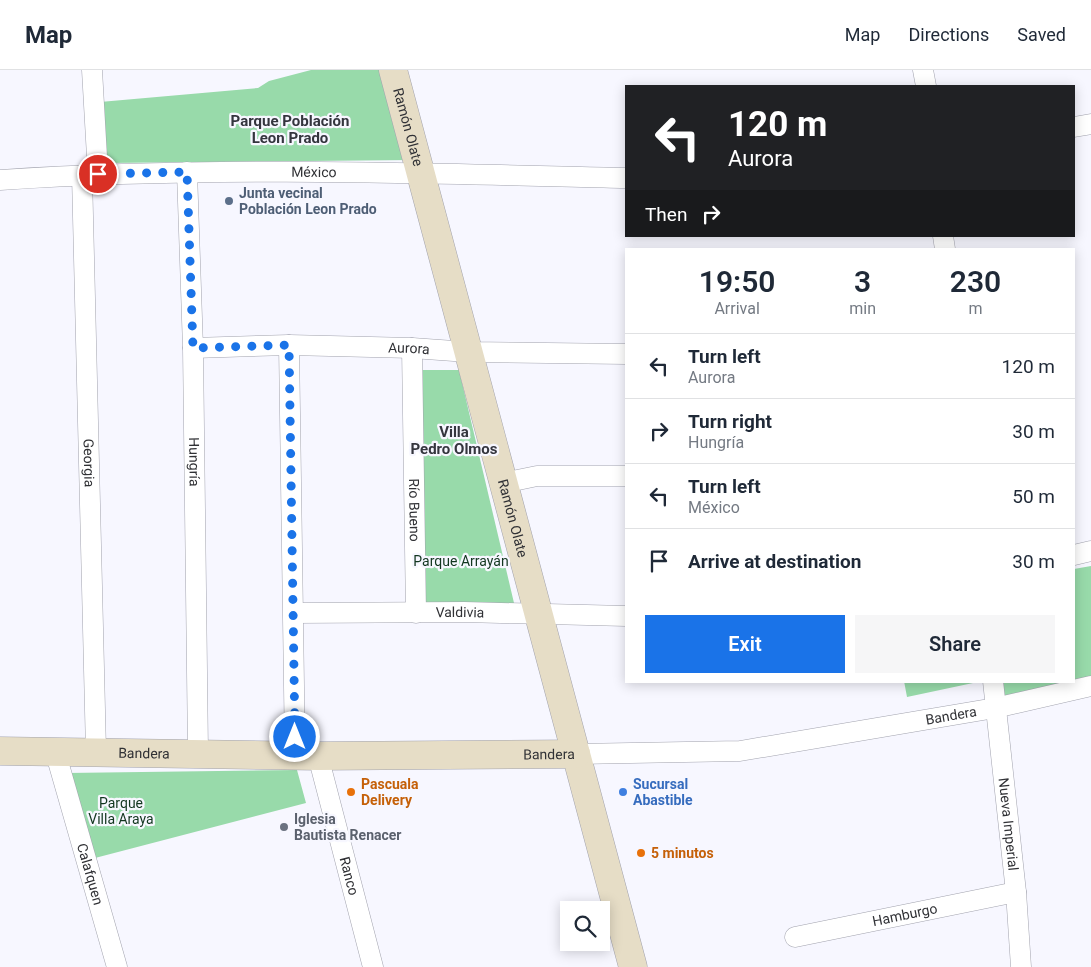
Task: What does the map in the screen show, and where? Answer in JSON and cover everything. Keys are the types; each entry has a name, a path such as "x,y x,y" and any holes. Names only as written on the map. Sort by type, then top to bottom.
{"street":[{"name":"Georgia","path":"92,70 90,175 96,751"},
{"name":"Ramón Olate","path":"393,70 633,967"},
{"path":"923,70 926,85"},
{"path":"1075,127 1091,124"},
{"name":"México","path":"0,180 187,172 625,178"},
{"name":"Hungría","path":"187,172 193,348 198,752"},
{"name":"Aurora","path":"193,348 289,345 412,348 468,352 625,354"},
{"name":"Ranco","path":"289,345 294,613 306,755 373,967"},
{"name":"Río Bueno","path":"412,348 416,613"},
{"path":"503,483 537,476 625,476"},
{"path":"1075,554 1091,551"},
{"name":"Valdivia","path":"294,613 538,613 625,616"},
{"name":"Nueva Imperial","path":"993,683 1016,892 1021,967"},
{"name":"Bandera","path":"0,746 55,751 306,755 740,751 995,708 1091,686"},
{"name":"Calafquen","path":"55,751 117,967"},
{"name":"Hamburgo","path":"795,937 1016,892"}],"green space":[{"path":"311,70 381,70 414,160 106,163 100,102 258,88 269,81"},
{"name":"Parque Arrayán","path":"416,370 459,370 514,603 418,607"},
{"path":"1091,566 1091,681 997,701 995,683 1075,683 1075,569"},
{"path":"904,683 973,683 907,697"},
{"name":"Parque Villa Araya","path":"297,770 306,803 95,858 66,773"}],"place":[{"name":"Junta vecinal Población Leon Prado","path":"229,201"},
{"name":"Pascuala Delivery","path":"351,792"},
{"name":"Sucursal Abastible","path":"623,792"},
{"name":"Iglesia Bautista Renacer","path":"284,827"},
{"name":"5 minutos","path":"641,853"}],"district":[{"name":"Parque Población Leon Prado","path":"290,130"},
{"name":"Villa Pedro Olmos","path":"454,440"}],"route":[{"path":"98,174 187,172 193,348 289,345 295,737"}]}
